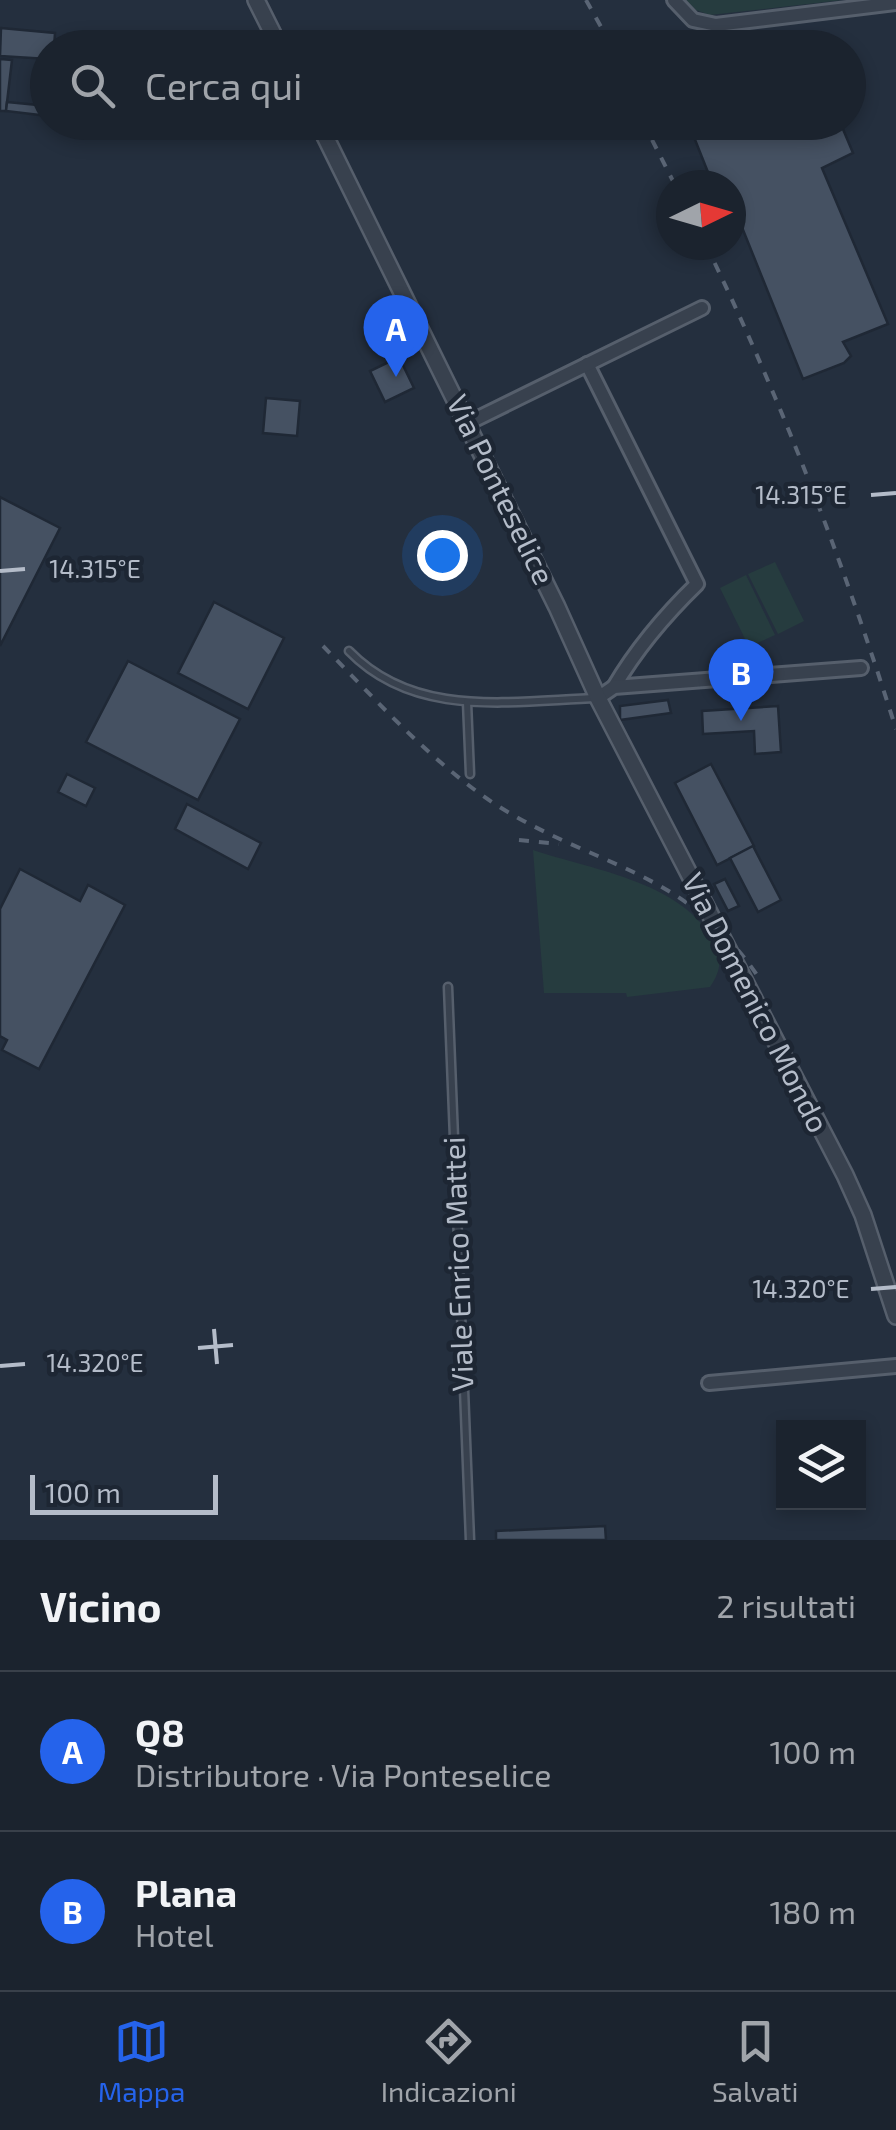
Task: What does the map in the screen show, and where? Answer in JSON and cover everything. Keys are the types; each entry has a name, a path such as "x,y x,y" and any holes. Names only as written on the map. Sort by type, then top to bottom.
{"street":[{"path":"256,0 271,30"},
{"path":"674,0 693,20 716,25 896,3"},
{"name":"Via Ponteselice","path":"327,140 558,607 598,698"},
{"path":"468,423 702,308"},
{"path":"587,364 697,584 645,639 614,688 598,698"},
{"path":"614,688 861,668"},
{"name":"Via Domenico Mondo","path":"598,698 845,1176 869,1232 896,1316"},
{"path":"708,1383 896,1366"}],"lane":[{"path":"349,651 366,669 398,688 466,702 598,698"},
{"path":"466,702 470,774"},
{"name":"Viale Enrico Mattei","path":"448,988 470,1540"}],"green space":[{"path":"686,0 843,0 710,15 696,10"},
{"path":"775,562 804,621 778,634 748,574"},
{"path":"746,575 775,635 749,647 720,588"},
{"path":"533,850 631,880 677,902 696,918 717,950 719,968 710,987 627,997 626,993 544,993"}],"building":[{"path":"1,28 30,31 30,58 0,56"},
{"path":"0,59 12,60 6,111 0,111"},
{"path":"7,102 30,104 30,114 6,111"},
{"path":"695,140 848,140 853,153 822,168 888,324 843,342 851,356 844,363 803,379 746,237 746,170 707,170"},
{"path":"399,357 414,388 385,402 370,371"},
{"path":"266,398 300,401 297,436 263,433"},
{"path":"0,497 60,528 0,646"},
{"path":"214,602 284,638 248,709 178,673"},
{"path":"128,661 240,719 198,800 86,742"},
{"path":"668,700 671,713 620,720 620,706"},
{"path":"778,706 781,752 755,754 754,731 703,734 702,711"},
{"path":"711,764 754,846 717,865 675,783"},
{"path":"67,774 95,788 86,806 58,792"},
{"path":"187,804 261,843 248,869 175,829"},
{"path":"753,846 781,900 758,912 730,858"},
{"path":"20,869 80,901 88,885 125,905 39,1069 2,1050 7,1040 0,1036 0,909"},
{"path":"725,879 739,906 728,911 714,884"},
{"path":"605,1526 606,1540 496,1540 496,1531"}],"railway":[{"path":"586,0 603,30"},
{"path":"652,140 667,170"},
{"path":"713,260 810,484 896,729"},
{"path":"323,646 406,731 474,789 535,827 669,891 729,940 757,975"},
{"path":"519,840 559,844"}],"place":[{"name":"Q8","path":"396,377"},
{"name":"Plana","path":"741,721"}]}
